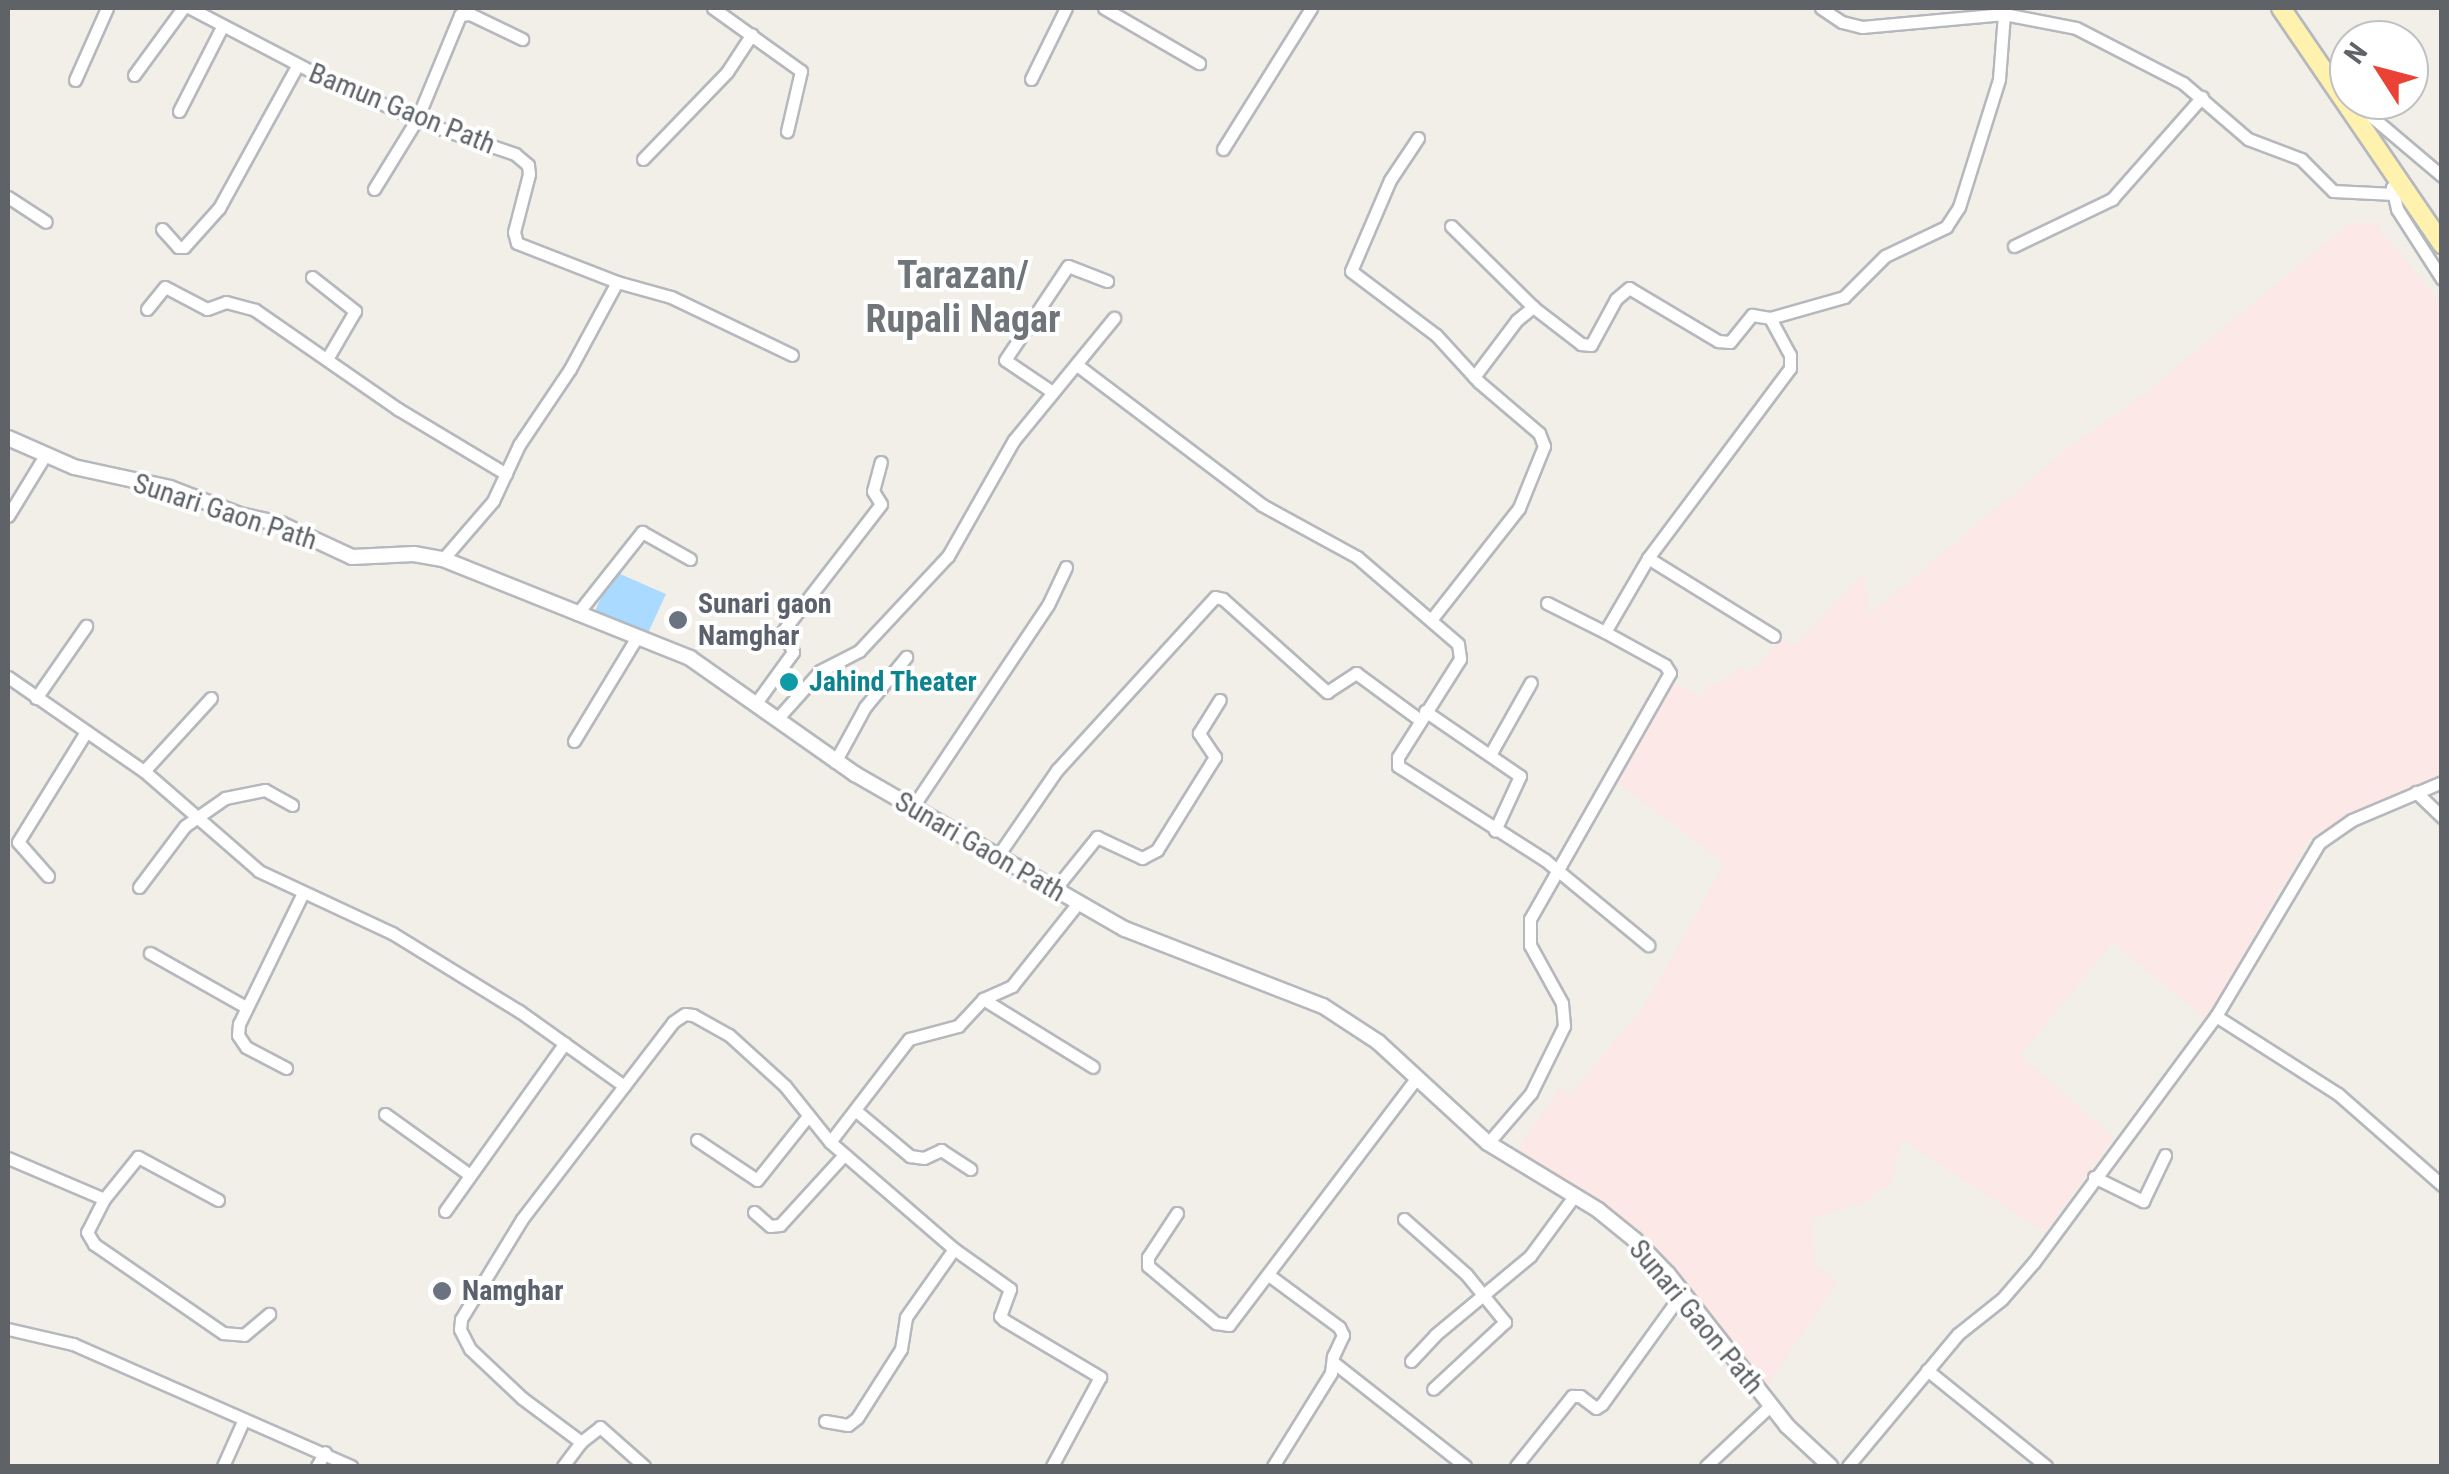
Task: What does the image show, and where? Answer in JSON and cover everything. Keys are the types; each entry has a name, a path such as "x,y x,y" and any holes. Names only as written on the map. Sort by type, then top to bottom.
{"main road":[{"path":"2281,8 2329,72"},
{"path":"2362,120 2442,244"}],"street":[{"path":"75,80 107,8"},
{"path":"134,76 187,8"},
{"name":"Bamun Gaon Path","path":"187,8 297,66 417,119 522,159 529,174 514,232 517,243 617,282"},
{"path":"712,8 801,71 788,131"},
{"path":"1032,80 1066,8"},
{"path":"1104,8 1199,63"},
{"path":"1223,149 1312,8"},
{"path":"1821,8 1842,22 1862,28 2004,14 2093,35 2202,97 2248,139 2301,159 2333,191 2394,194"},
{"path":"374,189 417,119 460,15 470,14 522,40"},
{"path":"1451,226 1533,307 1587,346 1620,293 1629,288 1725,343 1736,336 1752,315 1770,318 1844,297 1886,256 1938,233 1953,217 1998,79 2004,14"},
{"path":"178,111 222,27"},
{"path":"643,159 727,72 752,34"},
{"path":"162,229 178,247 184,247 218,208 297,66"},
{"path":"2014,246 2112,199 2202,97"},
{"path":"2376,120 2442,176"},
{"path":"1418,138 1390,180 1351,271 1436,335 1474,378 1539,433 1543,455 1519,508 1431,620"},
{"path":"2394,168 2390,180 2398,209 2442,279"},
{"path":"8,197 46,222"},
{"path":"1051,390 1005,360 1068,266 1108,282"},
{"path":"312,277 354,312 327,359"},
{"path":"443,559 493,501 617,282 671,297 792,354"},
{"path":"147,309 165,287 207,310 226,302 264,314 398,409 506,474"},
{"path":"1474,378 1522,314 1533,307"},
{"path":"776,719 820,670 859,651 948,556 1014,440 1051,390 1077,365 1114,318"},
{"path":"1605,632 1648,558 1790,368 1790,355 1770,318"},
{"path":"1077,365 1262,505 1357,557 1462,651 1398,757 1398,766 1556,870 1648,945"},
{"name":"Sunari Gaon Path","path":"8,438 44,457 170,488 240,515 281,524 352,557 414,554 443,559 703,664 836,762 1078,903 1152,942 1323,1006 1378,1042 1488,1144 1575,1195 1634,1240 1682,1293 1770,1406 1830,1466"},
{"path":"8,516 44,457"},
{"path":"756,703 793,652 783,631 882,504 872,491 882,462"},
{"path":"578,614 642,532 690,559"},
{"path":"1648,558 1774,636"},
{"path":"912,808 1033,630 1066,567"},
{"path":"997,857 1057,770 1214,597 1223,599 1327,692 1348,674 1356,673 1491,754 1520,776 1495,830"},
{"path":"1488,1144 1532,1093 1564,1026 1562,1002 1528,937 1530,919 1670,673 1665,665 1547,602"},
{"path":"36,698 86,626"},
{"path":"574,741 638,637"},
{"path":"836,762 865,707 906,657"},
{"path":"8,677 144,771 258,872 392,933 565,1042 624,1086"},
{"path":"1491,754 1531,682"},
{"path":"144,771 211,698"},
{"path":"1055,890 1097,837 1142,858 1158,850 1215,757 1199,736 1220,700"},
{"path":"48,876 18,842 86,732"},
{"path":"1848,1466 1958,1334 2017,1282 2216,1016 2319,843 2352,820 2442,782"},
{"path":"139,887 196,816 225,798 253,789 292,805"},
{"path":"2416,792 2442,817"},
{"path":"286,1068 240,1042 239,1024 302,895"},
{"path":"830,1142 909,1039 958,1026 983,999 1018,980 1078,903"},
{"path":"150,953 246,1007"},
{"path":"983,999 1093,1067"},
{"path":"581,1442 522,1398 470,1349 460,1329 464,1308 522,1219 624,1086 678,1017 693,1014 729,1034 762,1062 844,1155 954,1249 1010,1289 1000,1316 1004,1320 1100,1378 1052,1466"},
{"path":"2216,1016 2338,1094 2442,1185"},
{"path":"444,1211 565,1042"},
{"path":"1177,1214 1148,1256 1148,1266 1216,1323 1233,1323 1416,1078"},
{"path":"855,1110 910,1156 924,1158 941,1150 970,1168"},
{"path":"385,1114 470,1175"},
{"path":"697,1140 757,1180 808,1116"},
{"path":"754,1212 770,1226 780,1224 844,1155"},
{"path":"2094,1177 2143,1201 2166,1155"},
{"path":"218,1200 138,1157 104,1198 88,1225 90,1238 200,1318 237,1336 269,1314"},
{"path":"8,1158 104,1198"},
{"path":"1411,1360 1530,1256 1575,1195"},
{"path":"1404,1219 1454,1261 1505,1324 1433,1389"},
{"path":"825,1421 844,1425 854,1422 901,1350 906,1317 954,1249"},
{"path":"1270,1276 1342,1330 1333,1362 1272,1466"},
{"path":"1516,1466 1572,1396 1599,1407 1682,1293"},
{"path":"8,1329 73,1344 351,1466"},
{"path":"1333,1362 1465,1466"},
{"path":"1927,1370 2046,1466"},
{"path":"1706,1466 1770,1406"},
{"path":"223,1466 244,1419"},
{"path":"563,1466 594,1429 604,1428 644,1466"},
{"path":"317,1466 325,1452"}],"shaded area":[{"path":"2374,222 2441,304 2441,777 2346,816 2309,839 2206,1019 2113,942 2020,1055 2114,1138 2044,1232 1902,1140 1891,1184 1875,1192 1871,1200 1811,1219 1815,1263 1837,1283 1762,1393 1603,1210 1512,1157 1560,1088 1570,1095 1644,1006 1725,863 1614,780 1671,680 1703,697 1705,687 1724,681 1740,667 1748,672 1758,667 1778,639 1796,644 1863,574 1870,614 2073,444 2143,395 2349,224"}],"water":[{"path":"613,571 666,594 648,633 595,611"}],"place":[{"name":"Sunari gaon Namghar","path":"678,620"},
{"name":"Jahind Theater","path":"789,682"},
{"name":"Namghar","path":"442,1291"}],"district":[{"name":"Tarazan/ Rupali Nagar","path":"963,298"}]}
